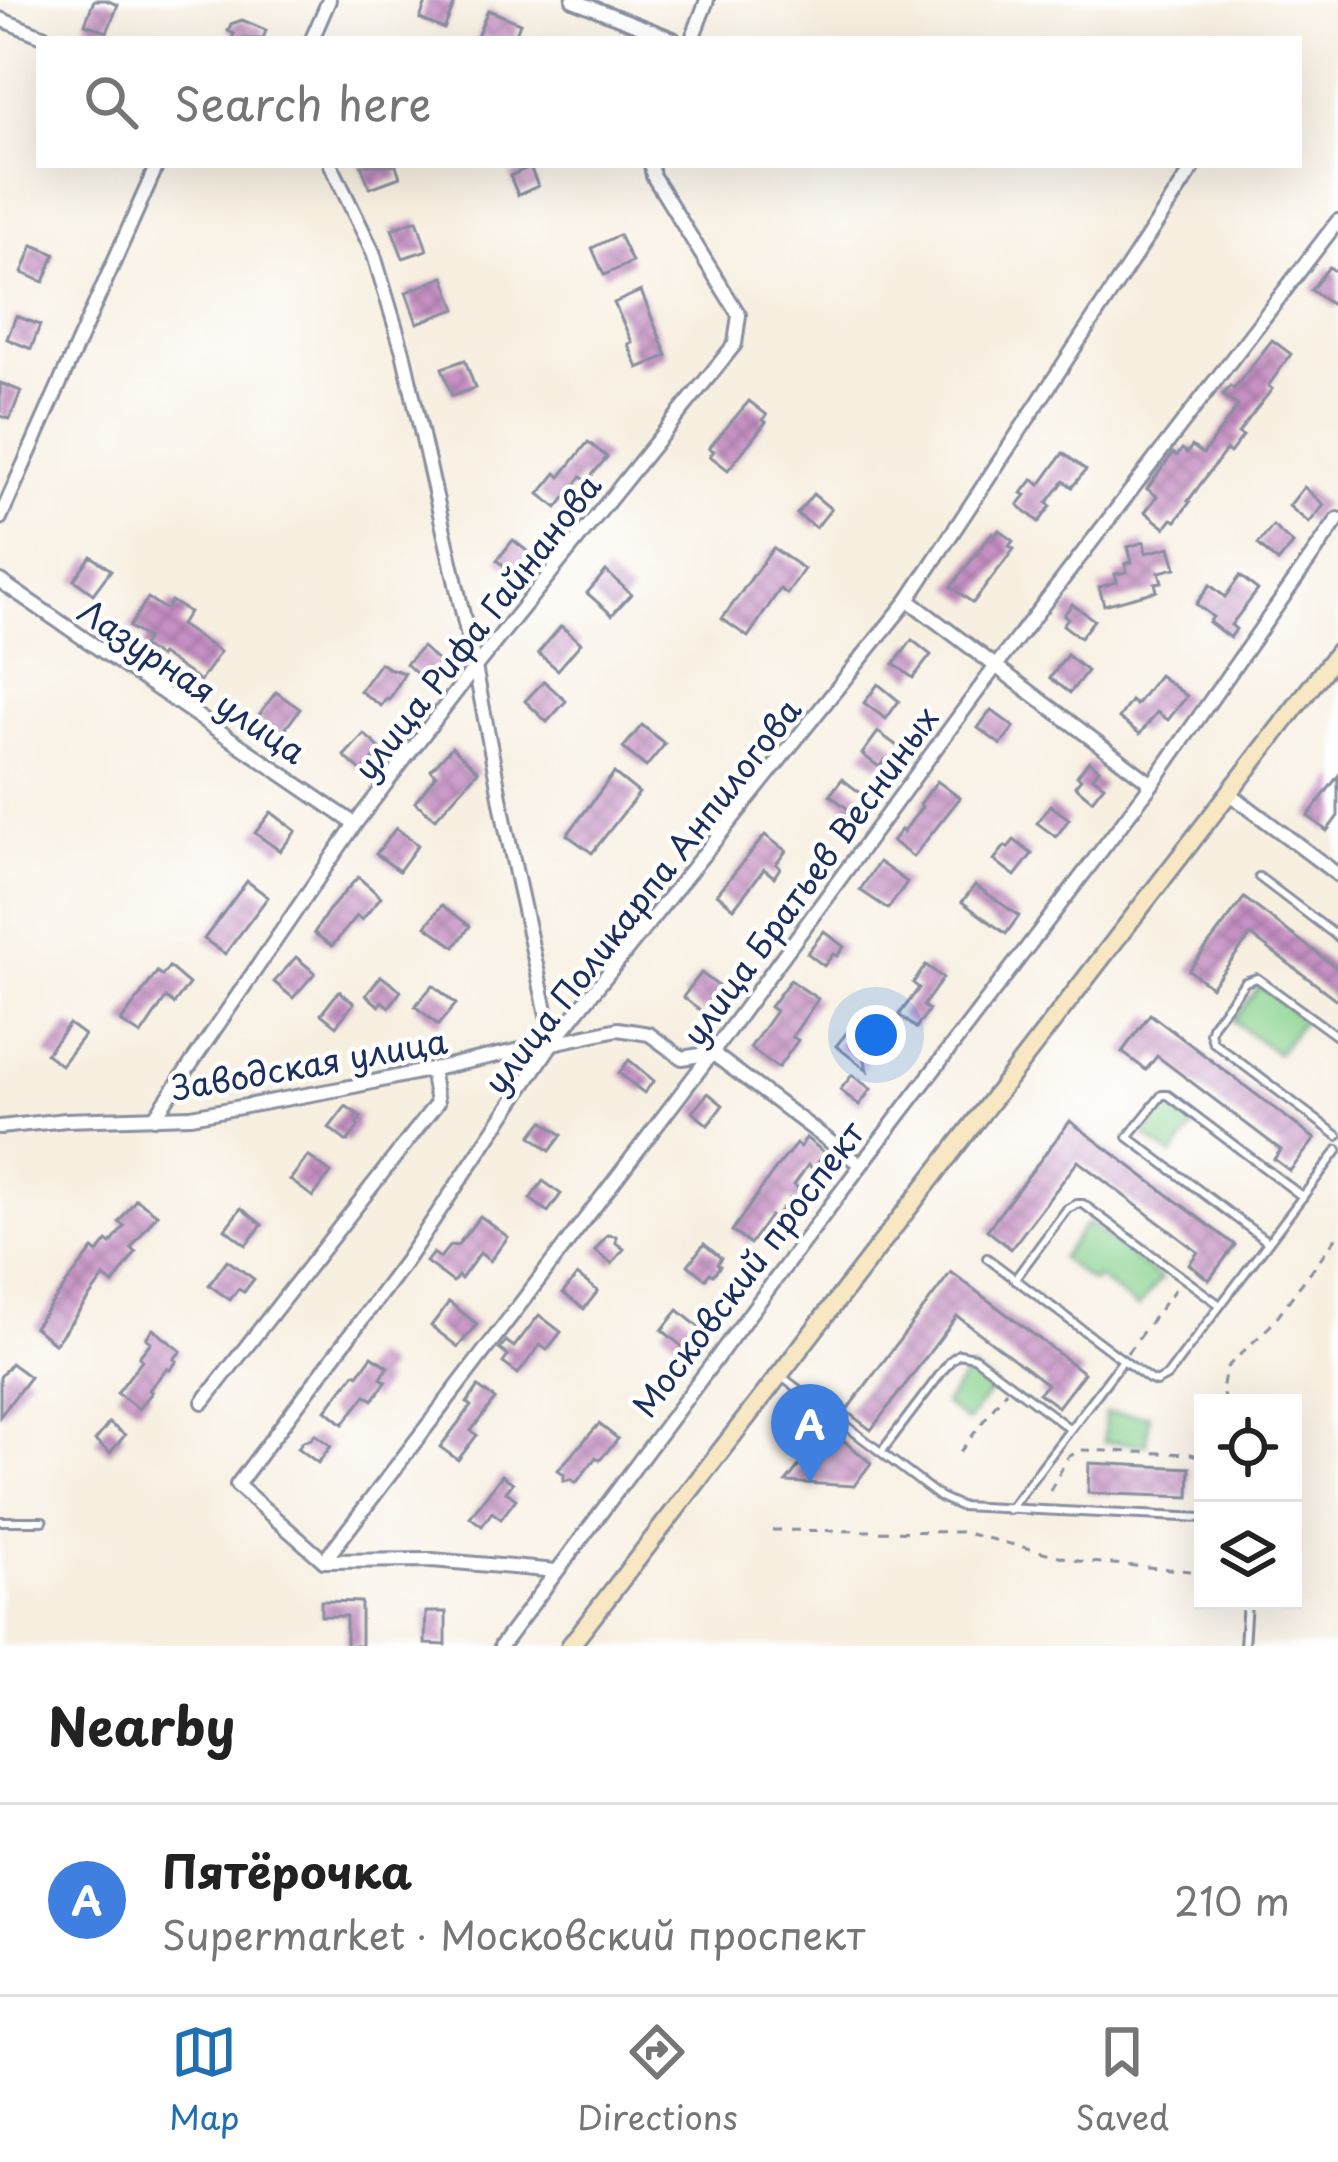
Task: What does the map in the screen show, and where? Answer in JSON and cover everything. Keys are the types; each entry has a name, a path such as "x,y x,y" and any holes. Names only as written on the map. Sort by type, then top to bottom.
{"main road":[{"path":"570,1646 1338,652"}],"street":[{"path":"313,36 329,0"},
{"path":"573,0 665,36"},
{"path":"693,36 707,0"},
{"path":"0,19 42,36"},
{"path":"0,518 157,168"},
{"path":"332,168 373,252 404,352 553,1042"},
{"name":"улица Рифа Гайнанова","path":"154,1118 355,824 735,344 739,315 652,168"},
{"name":"улица Поликарпа Анпилогова","path":"324,1561 237,1484 405,1262 553,1042 908,600 1193,168"},
{"name":"улица Братьев Весниных","path":"324,1561 712,1053 996,666 1338,220"},
{"name":"Московский проспект","path":"501,1646 1152,784 1338,519"},
{"name":"Лазурная улица","path":"0,581 355,824"},
{"path":"908,600 1152,784"},
{"path":"1229,793 1333,871"},
{"name":"Заводская улица","path":"0,1127 191,1116 617,1029 649,1034 682,1058 712,1053"},
{"path":"712,1053 861,1165"},
{"path":"202,1402 437,1103 431,1070"},
{"path":"324,1561 432,1560 556,1570"}],"lane":[{"path":"1333,871 1338,853"},
{"path":"1259,878 1338,937"},
{"path":"1338,1037 1257,978 1245,982 1210,1034 1213,1042 1338,1136"},
{"path":"1268,1242 1128,1137 1155,1102 1168,1095 1303,1197"},
{"path":"987,1258 1149,1379 1162,1380 1338,1150"},
{"path":"1015,1279 1067,1209 1077,1204 1090,1207 1220,1305"},
{"path":"881,1452 959,1354 974,1357 1070,1430"},
{"path":"1009,1510 1122,1360"},
{"path":"779,1375 953,1504 1194,1518"},
{"path":"0,1521 43,1521"},
{"path":"1244,1646 1246,1610"}],"path":[{"path":"1223,1394 1226,1368 1270,1326 1338,1234"},
{"path":"1122,1360 1184,1278"},
{"path":"960,1452 1011,1384"},
{"path":"1050,1492 1068,1457 1082,1450 1194,1455"},
{"path":"772,1530 962,1532 1079,1561 1194,1571"}],"green space":[{"path":"1260,985 1304,1019 1277,1054 1233,1021"},
{"path":"1167,1105 1195,1126 1172,1156 1144,1135"},
{"path":"1087,1223 1161,1279 1138,1308 1097,1277 1092,1282 1060,1258"},
{"path":"971,1368 994,1386 967,1422 944,1404"},
{"path":"1105,1413 1149,1415 1147,1444 1104,1442"}],"building":[{"path":"94,0 118,5 107,32 85,24"},
{"path":"427,0 454,5 444,29 420,19"},
{"path":"488,10 520,23 515,36 477,36"},
{"path":"242,20 266,30 264,36 233,36 228,31 231,24"},
{"path":"362,168 397,168 400,177 370,188"},
{"path":"530,168 538,186 518,195 510,176"},
{"path":"417,220 427,250 403,258 392,229"},
{"path":"619,235 632,262 604,275 592,248"},
{"path":"33,245 55,254 44,282 22,273"},
{"path":"1329,267 1338,273 1338,309 1311,290"},
{"path":"444,277 456,309 417,323 406,292"},
{"path":"641,291 667,356 638,368 614,303"},
{"path":"16,316 40,325 31,349 7,339"},
{"path":"1272,340 1291,354 1268,386 1272,389 1238,433 1243,436 1230,453 1226,450 1176,521 1172,519 1165,528 1145,512 1157,496 1147,489 1173,453 1177,456 1182,449 1187,453 1192,446 1203,454 1238,406 1223,395 1230,386 1234,389"},
{"path":"465,360 475,388 452,396 442,368"},
{"path":"0,383 21,391 10,419 0,416"},
{"path":"749,401 767,415 766,422 728,470 710,456 714,451 709,448"},
{"path":"588,442 607,457 587,481 581,477 557,508 539,494 556,473 560,477"},
{"path":"1063,453 1086,470 1072,487 1064,481 1039,522 1018,505 1026,495 1022,493 1033,479 1040,485"},
{"path":"1304,487 1324,505 1309,523 1289,506"},
{"path":"813,494 831,509 816,528 797,514"},
{"path":"1273,526 1293,544 1278,562 1258,544"},
{"path":"999,530 1013,541 1009,546 1014,549 973,603 951,587"},
{"path":"513,540 532,555 516,575 497,560"},
{"path":"1144,542 1146,553 1170,547 1176,568 1159,572 1162,582 1155,583 1157,591 1104,605 1099,587 1117,582 1115,574 1127,572 1125,564 1132,562 1128,547"},
{"path":"773,548 804,569 787,594 780,589 748,637 722,619"},
{"path":"91,556 111,570 93,594 74,580"},
{"path":"606,571 631,594 612,615 587,593"},
{"path":"1240,576 1258,590 1231,625 1236,629 1230,638 1196,604 1210,585 1225,597"},
{"path":"148,598 166,610 171,601 189,612 180,625 220,652 200,681 142,646 147,638 129,627"},
{"path":"1072,604 1094,620 1080,638 1063,625"},
{"path":"561,626 581,643 558,670 538,653"},
{"path":"912,640 931,655 913,678 894,664"},
{"path":"422,647 440,663 424,680 406,664"},
{"path":"1067,655 1087,671 1070,693 1050,678"},
{"path":"380,663 405,673 381,706 360,691"},
{"path":"1159,675 1187,696 1168,720 1157,712 1140,734 1119,718"},
{"path":"544,681 566,701 547,722 525,701"},
{"path":"878,684 899,701 886,719 864,703"},
{"path":"276,692 300,709 280,736 256,719"},
{"path":"991,710 1014,727 1001,745 978,728"},
{"path":"642,725 665,744 646,767 623,748"},
{"path":"878,732 900,748 889,763 885,760 879,767 862,754"},
{"path":"364,734 382,750 362,772 344,756"},
{"path":"452,747 478,771 435,819 415,802 436,775 431,770"},
{"path":"1089,761 1099,769 1093,777 1104,785 1092,800 1075,786"},
{"path":"614,773 639,793 592,853 567,835"},
{"path":"1338,776 1338,816 1327,831 1308,816"},
{"path":"842,779 867,798 854,814 830,795"},
{"path":"937,781 960,798 913,857 892,841 922,807"},
{"path":"1050,805 1069,819 1056,837 1037,823"},
{"path":"271,812 296,831 280,851 255,833"},
{"path":"396,828 418,845 399,871 376,854"},
{"path":"765,835 786,851 776,864 780,868 774,877 764,869 734,908 717,894"},
{"path":"1014,840 1032,854 1015,876 994,860"},
{"path":"879,862 907,882 888,909 860,890"},
{"path":"358,877 381,897 332,946 314,933"},
{"path":"247,881 268,897 225,954 204,939"},
{"path":"975,885 1019,916 1006,934 962,902"},
{"path":"1244,898 1338,969 1338,1001 1251,935 1211,987 1189,970"},
{"path":"442,905 470,926 455,947 426,926"},
{"path":"824,931 844,947 824,966 807,953"},
{"path":"296,957 315,973 293,998 274,982"},
{"path":"926,965 943,978 923,1006 929,1010 916,1028 899,1015 919,988 913,983"},
{"path":"169,967 189,984 174,1004 166,998 141,1035 121,1022 157,972 162,976"},
{"path":"701,973 729,994 710,1018 683,997"},
{"path":"381,976 401,991 389,1007 382,1001 379,1006 366,995"},
{"path":"790,980 818,999 778,1068 750,1048 776,1011 770,1007"},
{"path":"433,985 456,1004 438,1025 415,1006"},
{"path":"339,991 354,1003 336,1026 321,1014"},
{"path":"1150,1014 1315,1139 1290,1171 1274,1159 1281,1150 1157,1056 1146,1070 1122,1052"},
{"path":"856,1021 878,1038 864,1055 867,1070 836,1046"},
{"path":"69,1024 84,1035 61,1065 46,1054"},
{"path":"629,1060 654,1081 644,1093 619,1073"},
{"path":"852,1075 871,1089 859,1105 840,1090"},
{"path":"708,1093 723,1105 708,1125 692,1112"},
{"path":"346,1106 361,1117 347,1142 329,1128"},
{"path":"543,1121 562,1135 550,1151 531,1136"},
{"path":"1070,1121 1235,1245 1209,1280 1189,1264 1198,1252 1078,1161 1011,1249 987,1230"},
{"path":"806,1138 825,1153 813,1169 808,1165 794,1185 806,1195 798,1205 790,1199 774,1219 770,1216 750,1244 732,1231 774,1171"},
{"path":"308,1156 331,1173 313,1197 290,1180"},
{"path":"543,1181 561,1194 548,1212 530,1199"},
{"path":"136,1199 157,1214 131,1248 136,1252 113,1284 104,1277 55,1344 34,1327 93,1249 98,1253 107,1241 111,1244 124,1226 119,1222"},
{"path":"241,1208 262,1225 246,1245 225,1229"},
{"path":"480,1216 508,1237 490,1261 480,1253 461,1279 458,1276 453,1282 426,1262 433,1253 440,1258 450,1245 457,1246"},
{"path":"607,1235 616,1236 616,1243 624,1249 612,1264 595,1251"},
{"path":"704,1244 721,1258 720,1266 705,1279 688,1265"},
{"path":"227,1260 254,1279 230,1300 209,1285"},
{"path":"951,1272 1084,1373 1058,1407 1039,1393 1047,1384 957,1316 871,1430 846,1411"},
{"path":"577,1275 598,1291 584,1309 563,1293"},
{"path":"449,1302 477,1324 458,1347 431,1326"},
{"path":"678,1310 706,1333 690,1353 662,1330"},
{"path":"539,1315 561,1332 547,1350 540,1345 518,1374 503,1363 508,1356 499,1349 506,1341 514,1347"},
{"path":"153,1329 181,1351 139,1409 117,1393 142,1360 139,1357 151,1342 146,1338"},
{"path":"372,1356 388,1367 381,1378 386,1382 373,1400 366,1395 343,1424 326,1410"},
{"path":"11,1363 30,1377 0,1416 0,1377"},
{"path":"478,1387 495,1399 471,1431 477,1435 458,1460 440,1447 471,1406 467,1403"},
{"path":"109,1423 125,1435 110,1453 95,1441"},
{"path":"599,1424 618,1439 576,1483 564,1481 558,1470"},
{"path":"832,1431 871,1463 854,1486 786,1482 806,1457"},
{"path":"315,1434 331,1446 318,1463 298,1448"},
{"path":"1089,1463 1190,1468 1189,1497 1088,1493"},
{"path":"502,1475 513,1483 506,1492 516,1499 501,1519 492,1512 482,1526 470,1517"},
{"path":"321,1601 361,1602 361,1646 346,1646 346,1616 321,1616"},
{"path":"426,1612 446,1612 446,1645 425,1644"}],"place":[{"name":"Пятёрочка","path":"810,1483"}]}
